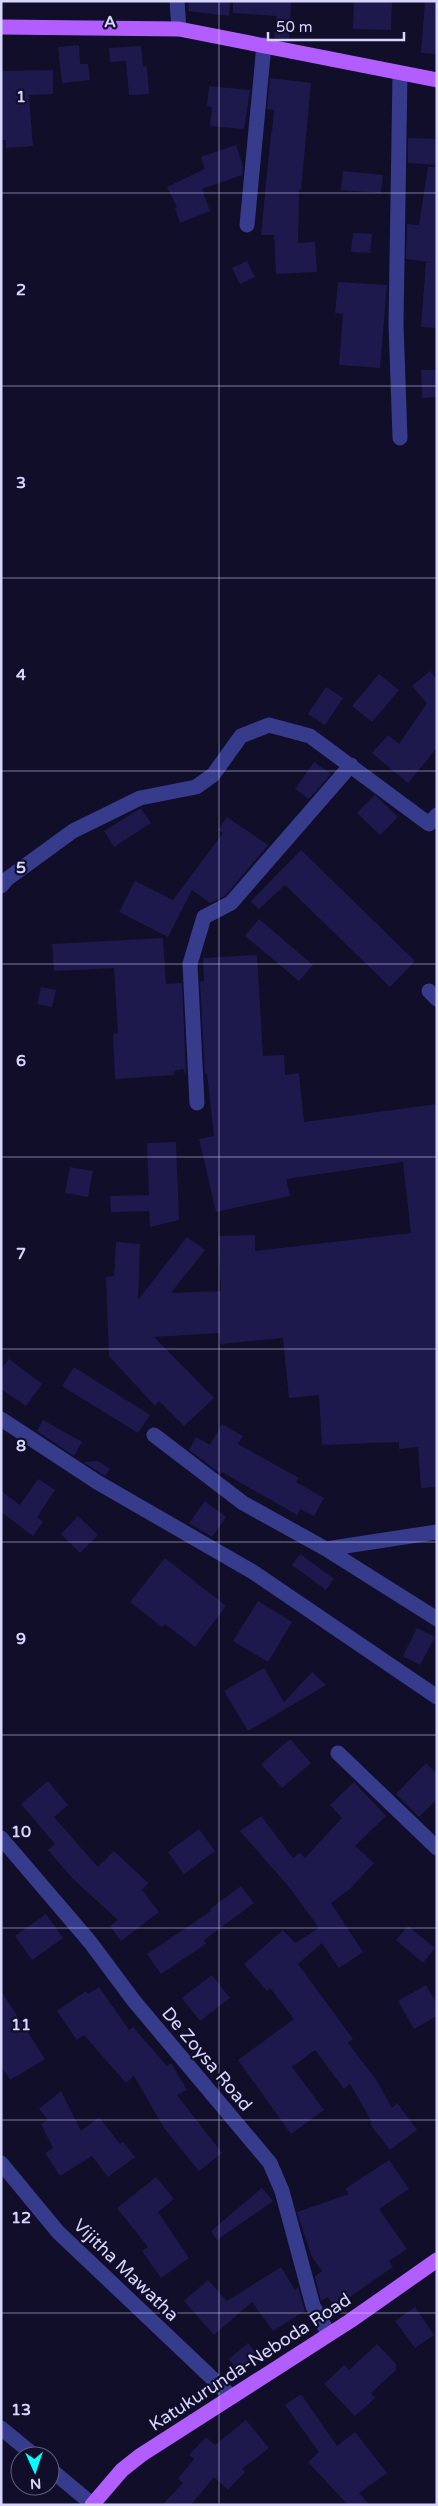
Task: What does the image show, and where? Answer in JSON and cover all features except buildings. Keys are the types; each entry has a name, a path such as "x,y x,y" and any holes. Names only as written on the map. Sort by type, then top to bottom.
{"main road":[{"path":"1,27 179,29 437,80"},
{"name":"Katukurunda-Neboda Road","path":"92,2504 122,2470 141,2455 329,2334 437,2260"}],"street":[{"path":"177,1 179,29"},
{"path":"247,225 264,45"},
{"path":"400,74 396,324 400,438"},
{"path":"1,886 7,879 74,831 140,798 196,787 213,775 241,736 268,725 310,736 429,824 437,815"},
{"path":"197,1103 190,964 204,917 231,903 351,765"},
{"path":"1,1419 97,1482 253,1572 382,1662 437,1697"},
{"path":"154,1435 243,1503 326,1549 437,1619"},
{"path":"326,1549 437,1532"},
{"path":"338,1753 437,1848"},
{"name":"De Zoysa Road","path":"1,1838 90,1942 134,2001 270,2163 282,2191 313,2306 329,2334"},
{"name":"Vijitha Mawatha","path":"1,2163 58,2232 232,2397"},
{"path":"1,2428 23,2446"},
{"path":"60,2477 92,2504"}]}
